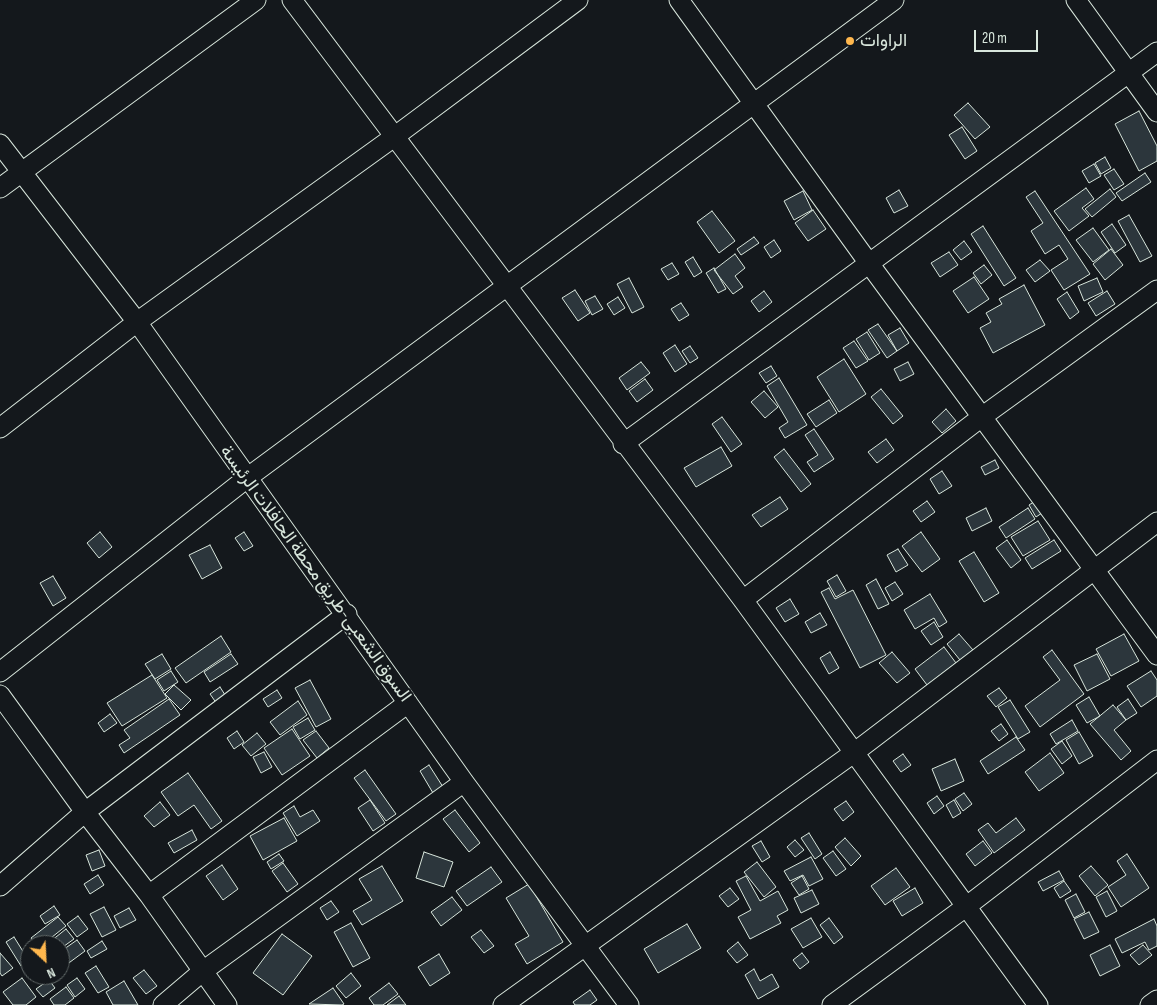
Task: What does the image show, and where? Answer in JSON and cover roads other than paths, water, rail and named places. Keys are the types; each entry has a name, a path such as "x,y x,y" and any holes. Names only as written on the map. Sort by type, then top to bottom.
{"street":[{"path":"0,188 256,0"},
{"path":"292,0 623,444 743,600 1038,1005"},
{"path":"0,428 137,322 394,137 578,0"},
{"path":"678,0 1157,655"},
{"path":"0,672 247,478 894,0"},
{"path":"1076,0 1157,112"},
{"path":"623,444 868,262 1157,52"},
{"name":"السوق الشعبى-طريق محطة الحافلات الرئيسة","path":"0,144 137,322 247,478 347,614 464,782 586,944 629,1005"},
{"path":"743,600 983,416 1157,290"},
{"path":"503,1005 855,752 1157,522"},
{"path":"0,886 85,812 347,614"},
{"path":"0,695 85,812 149,895 227,1005"},
{"path":"149,895 408,703"},
{"path":"832,1005 967,906 1157,760"},
{"path":"163,1005 203,971 464,782"},
{"path":"1150,1005 1157,1000"}],"place":[{"name":"الراوات","path":"850,41"}]}
